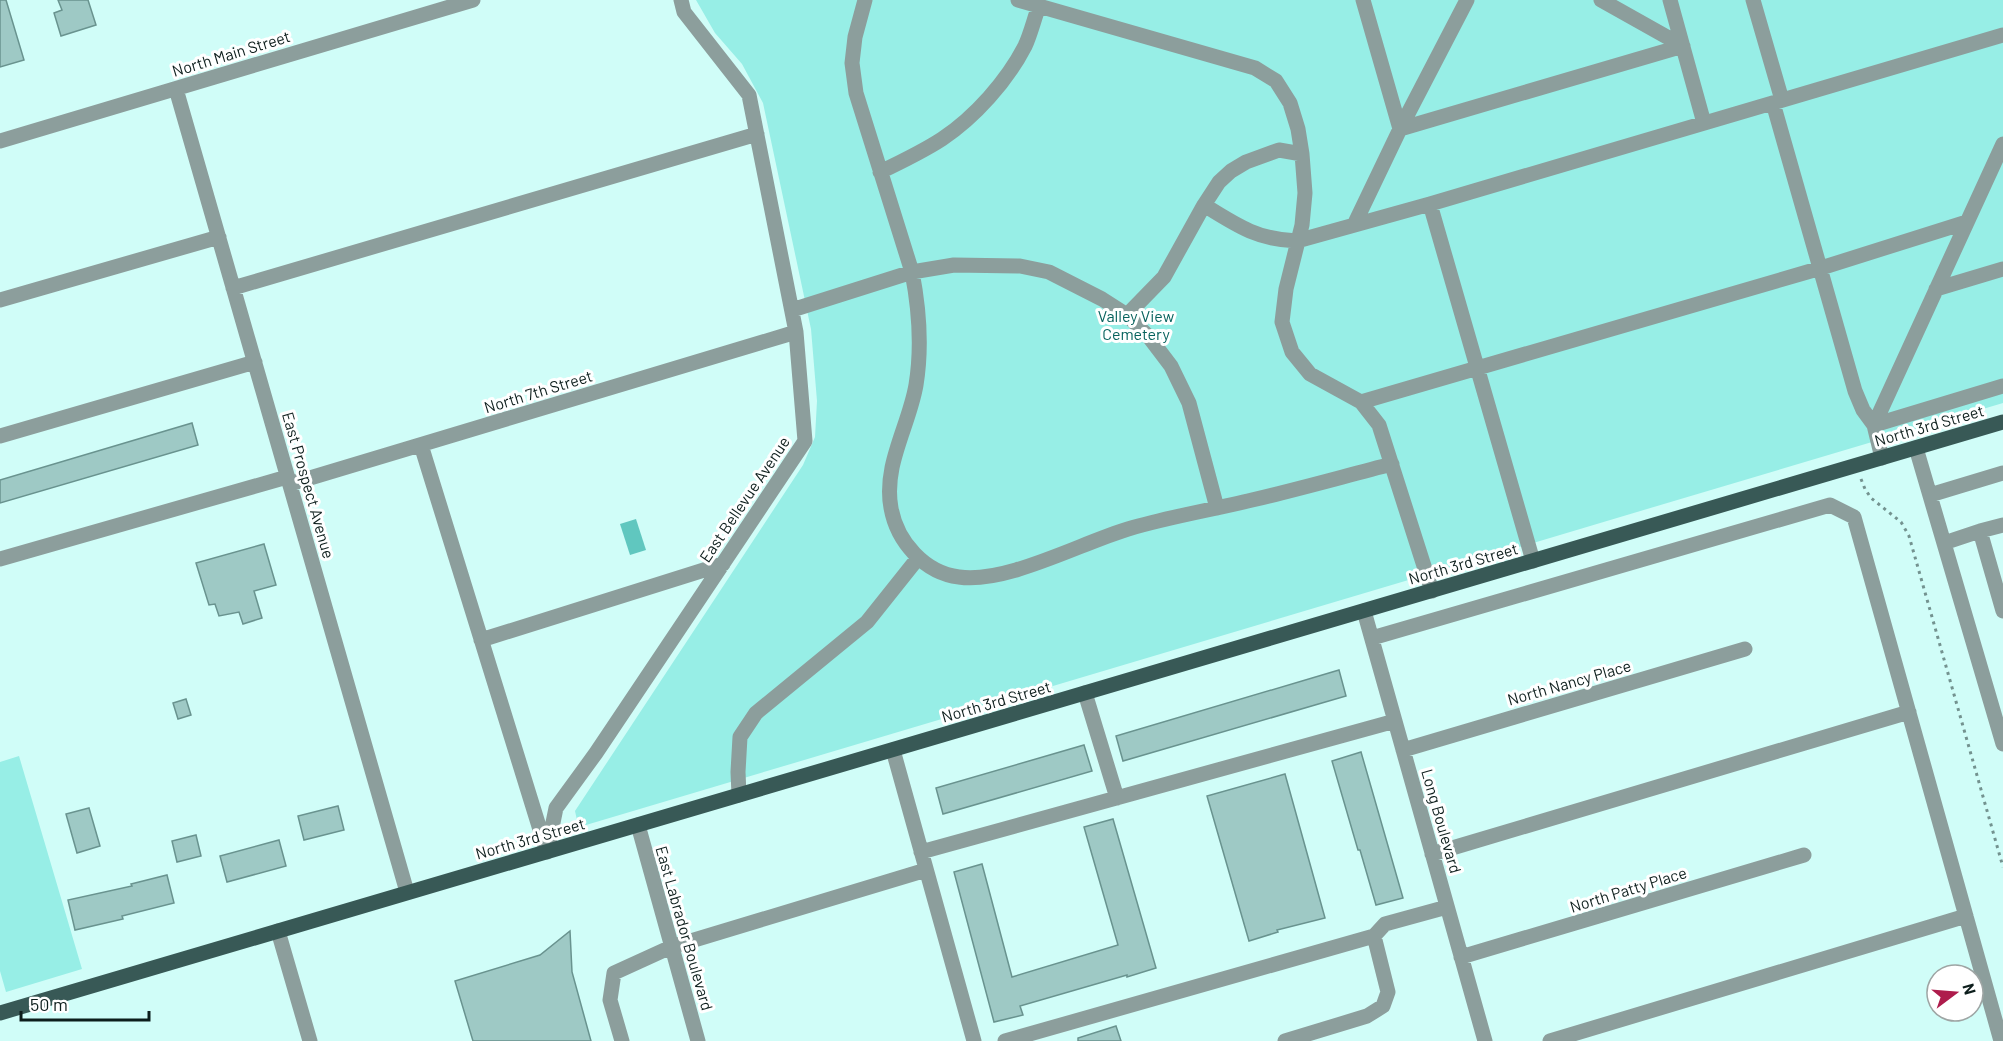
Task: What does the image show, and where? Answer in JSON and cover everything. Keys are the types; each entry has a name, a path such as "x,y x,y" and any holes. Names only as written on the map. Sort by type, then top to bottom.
{"main road":[{"name":"North 3rd Street","path":"0,1013 2003,422"}],"street":[{"name":"North Main Street","path":"0,141 473,0"},
{"name":"East Bellevue Avenue","path":"547,852 556,808 596,753 805,441 796,332 749,95 684,12 681,0"},
{"path":"865,0 855,37 852,63 856,93 912,272 917,300 919,342 916,385 889,480 891,508 897,527 918,558 940,573 960,578 986,578 1012,571 1128,529 1392,464"},
{"path":"1017,0 1255,68 1276,81 1290,103 1298,129 1305,193 1302,225 1286,289 1282,322 1292,352 1310,374 1361,402 1379,425 1432,591"},
{"path":"1363,0 1400,129"},
{"path":"1354,225 1400,129 1467,0"},
{"path":"1602,0 1683,46"},
{"path":"1670,0 1704,123"},
{"path":"1753,0 1821,268 1855,391 1863,410 1874,424 1882,458"},
{"path":"880,172 916,155 943,138 988,98 1008,73 1025,45 1039,6"},
{"path":"1204,205 1255,234 1277,240 1297,241 2003,35"},
{"path":"1400,129 1683,46"},
{"name":"East Prospect Avenue","path":"176,88 406,892"},
{"path":"233,288 757,134"},
{"path":"1127,315 1164,277 1219,182 1246,162 1279,150 1302,154"},
{"path":"1874,424 2001,152"},
{"path":"1430,204 1533,561"},
{"path":"1361,402 1821,268 1967,222"},
{"path":"0,300 219,237"},
{"path":"792,310 912,272 954,265 1020,266 1049,273 1102,299 1127,315 1149,337 1171,366 1189,403 1216,508"},
{"path":"1936,289 2003,269"},
{"name":"North 7th Street","path":"0,559 421,445 796,332"},
{"path":"0,436 255,362"},
{"path":"1874,424 2003,386"},
{"path":"421,445 547,852"},
{"path":"1916,448 2003,744"},
{"path":"1929,495 2003,473"},
{"path":"1372,638 1830,504 1854,517 2001,1041"},
{"path":"1944,543 2003,525"},
{"path":"1980,531 2003,611"},
{"path":"739,795 740,737 756,713 867,622 918,558"},
{"path":"481,640 723,564"},
{"name":"Long Boulevard","path":"1364,611 1485,1041"},
{"name":"North Nancy Place","path":"1403,750 1745,649"},
{"path":"1085,693 1116,798"},
{"path":"1432,854 1909,712"},
{"path":"921,852 1395,721"},
{"path":"893,750 974,1041"},
{"name":"East Labrador Boulevard","path":"638,825 698,1041"},
{"name":"North Patty Place","path":"1461,957 1804,855"},
{"path":"622,1041 610,1000 614,973 672,947 926,870"},
{"path":"1005,1041 1374,936 1385,924 1447,907"},
{"path":"1550,1041 1966,916"},
{"path":"278,931 310,1041"},
{"path":"1285,1041 1367,1016 1383,1006 1388,992 1374,936"}],"path":[{"path":"1861,479 1871,498 1901,522 1909,536 2003,867"}],"green space":[{"name":"Valley View Cemetery","path":"696,0 2003,0 2003,403 586,825 577,820 575,811 803,465 815,437 817,401 811,329 763,103 742,64 715,33"},
{"path":"19,756 82,969 6,992 0,971 0,762"}],"shaded area":[{"path":"636,519 646,550 630,555 620,524"}],"building":[{"path":"0,0 6,0 24,60 0,67"},
{"path":"58,0 88,0 96,25 61,36 54,13 62,10"},
{"path":"192,423 198,445 0,503 0,480"},
{"path":"264,544 276,585 254,591 262,618 243,624 239,612 219,616 215,604 209,605 196,563"},
{"path":"1339,670 1346,696 1123,761 1116,736"},
{"path":"186,699 191,715 178,719 173,703"},
{"path":"1084,745 1092,771 943,814 936,788"},
{"path":"1361,752 1403,898 1376,905 1332,761"},
{"path":"1285,774 1325,918 1277,930 1278,932 1249,941 1207,796"},
{"path":"338,806 344,830 304,840 298,816"},
{"path":"89,808 100,846 77,853 66,814"},
{"path":"1113,819 1156,968 1020,1006 1023,1015 994,1022 954,872 982,864 1012,977 1118,945 1084,827"},
{"path":"196,835 201,856 177,862 172,841"},
{"path":"279,840 286,866 227,882 220,856"},
{"path":"167,875 174,903 122,916 123,919 75,930 68,900 132,886 131,884"},
{"path":"570,931 572,972 591,1041 473,1041 455,981 540,955"},
{"path":"1116,1026 1121,1041 1078,1041 1078,1038"}]}
